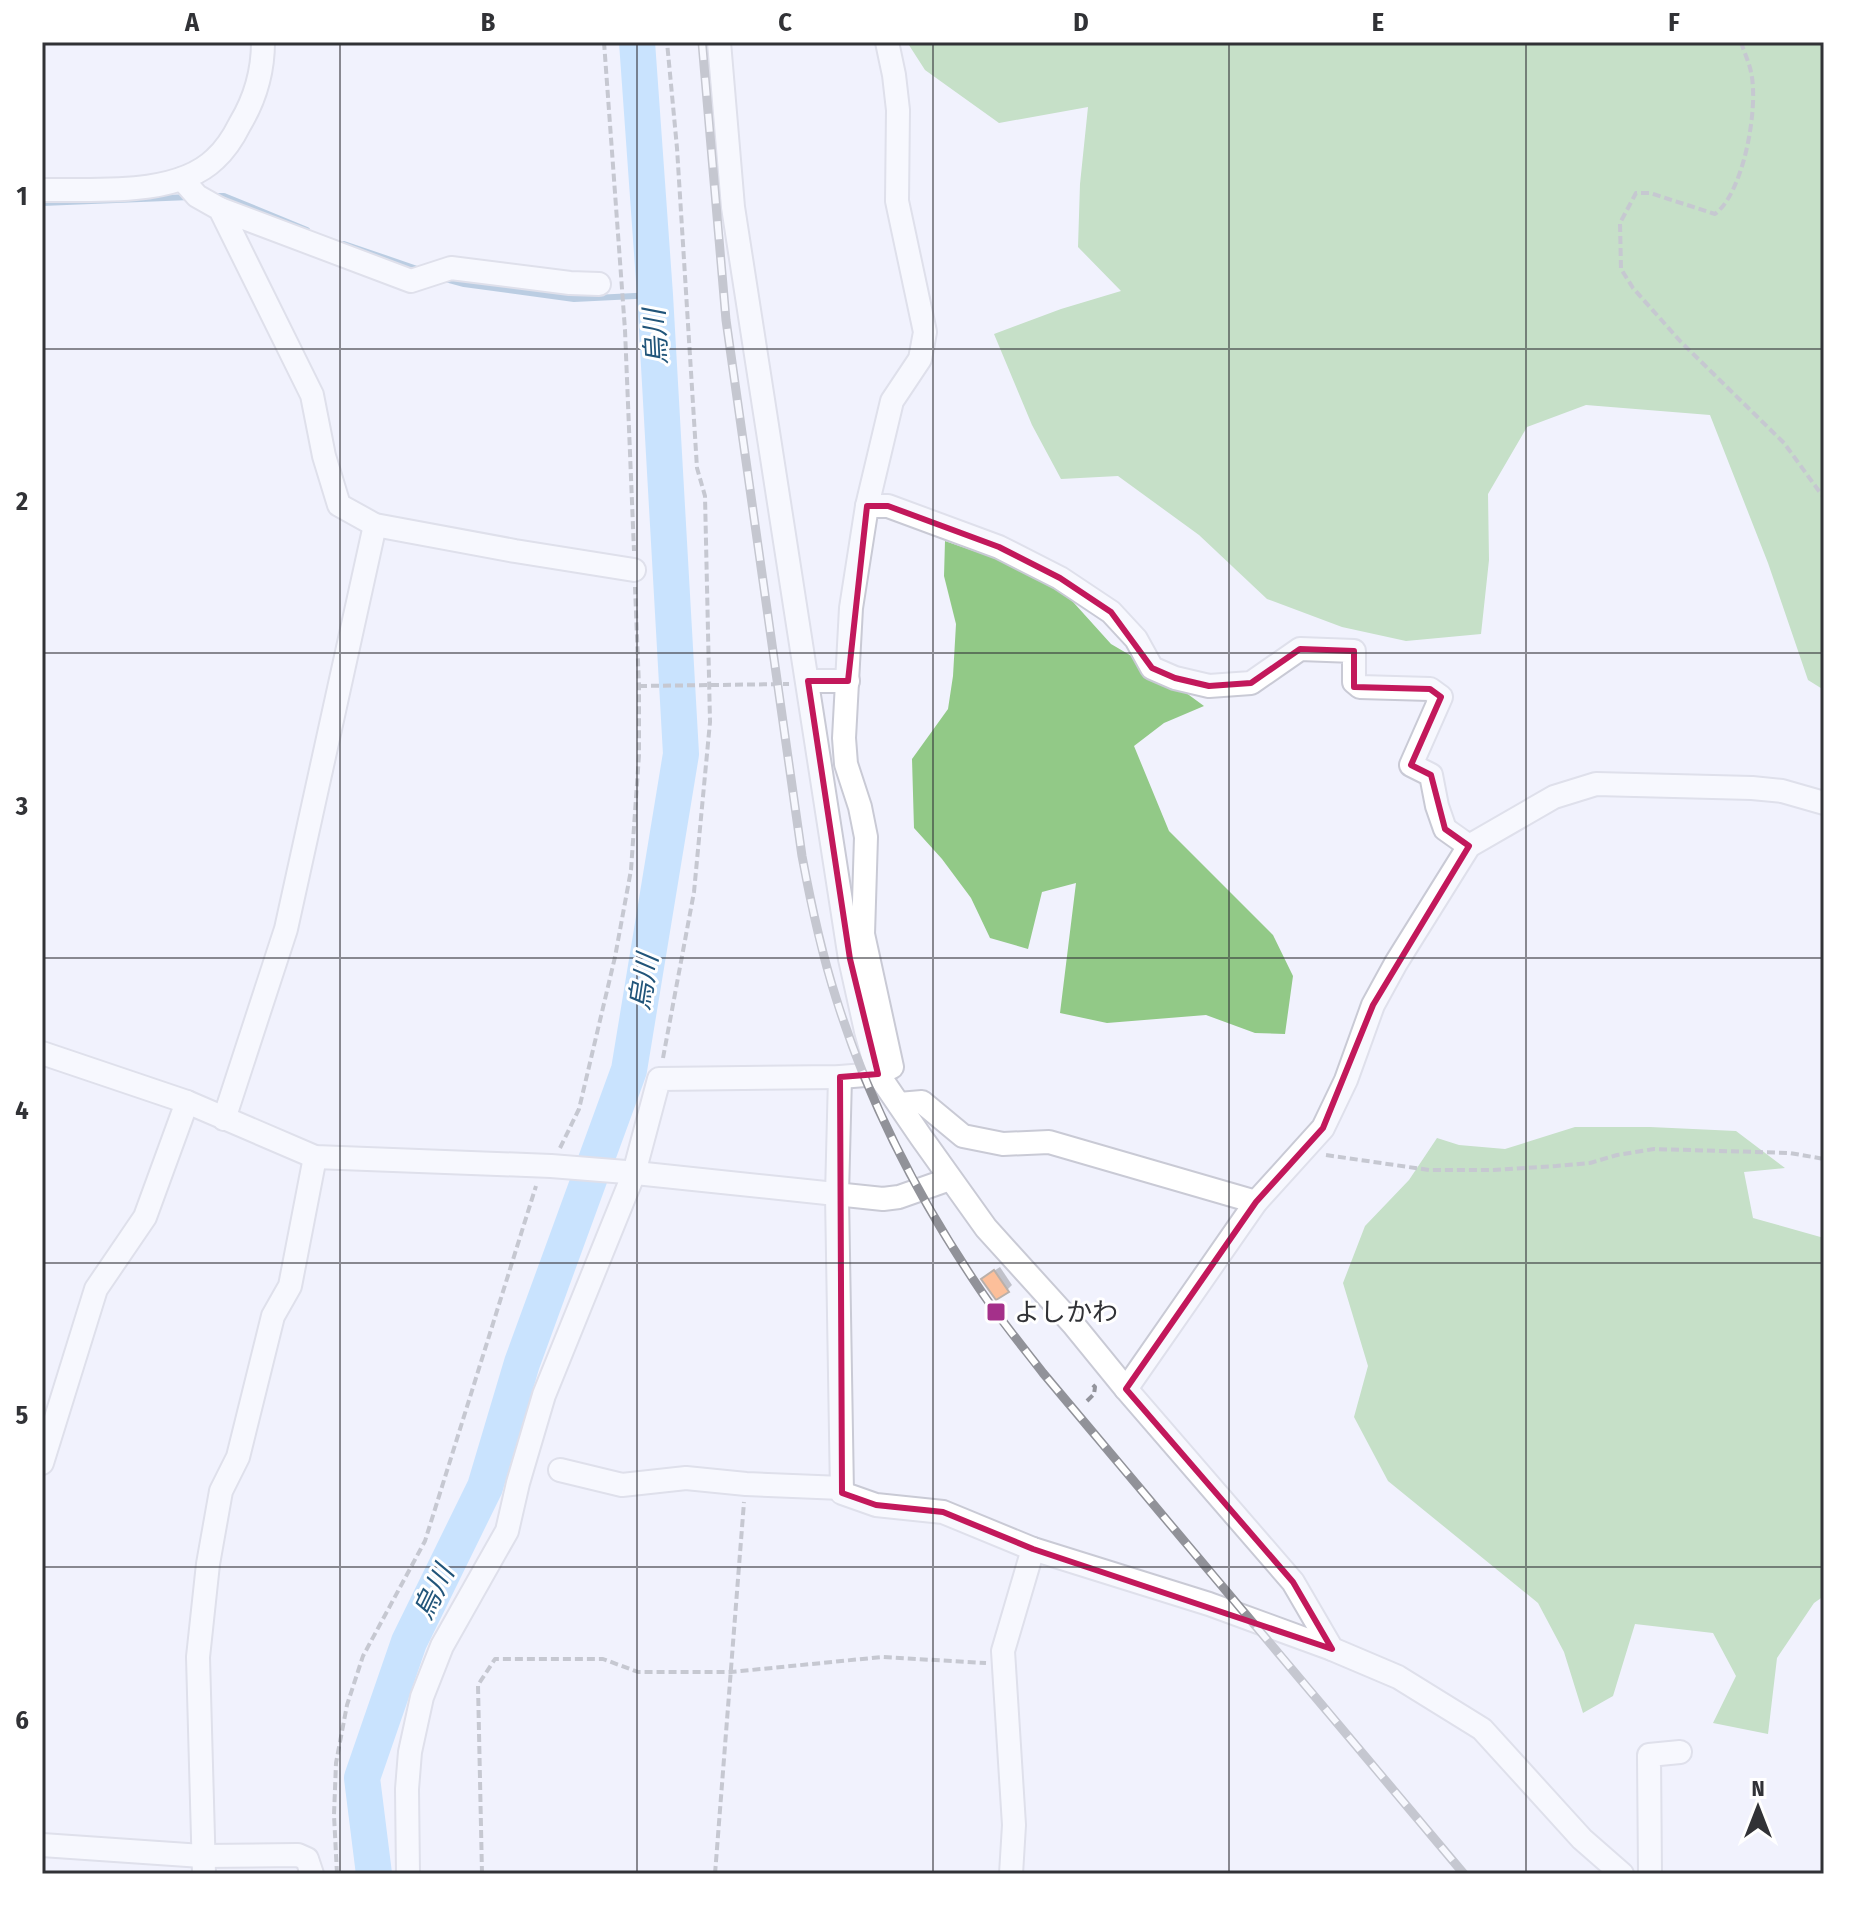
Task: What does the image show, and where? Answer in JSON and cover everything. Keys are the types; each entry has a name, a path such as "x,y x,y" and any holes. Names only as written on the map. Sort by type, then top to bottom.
{"street":[{"path":"42,190 133,188 169,183 214,160 235,135 248,111 262,67 263,42"},
{"path":"719,42 733,207 850,959 878,1074 986,1228 1073,1324 1293,1582 1332,1649"},
{"path":"408,1874 408,1777 422,1697 442,1646 507,1531 544,1395 630,1172 659,1079 840,1077 878,1074 892,1067 863,934 866,837 846,764 844,738 851,608 867,506 892,401 920,359 925,332 897,201 898,110 887,42"},
{"path":"182,179 197,196 220,209 411,281 451,268 599,284"},
{"path":"220,209 312,395 324,456 339,505 375,525 634,570"},
{"path":"867,506 888,506 970,536 1060,578 1111,612 1136,639 1152,668 1175,678 1209,686 1251,683 1300,649 1354,651 1354,682 1360,687 1430,689 1441,697 1411,765 1431,775 1445,829 1469,846"},
{"path":"224,1119 286,929 375,525"},
{"path":"808,681 848,681"},
{"path":"1126,1389 1256,1202 1323,1128 1373,1005 1469,846 1554,797 1596,784 1752,788 1782,791 1824,803"},
{"path":"42,1053 187,1102 315,1157 555,1166 883,1199 899,1197 950,1179"},
{"path":"840,1077 837,1195 842,1493 876,1505 943,1512 1033,1549 1209,1604 1398,1677 1482,1729 1582,1839 1622,1874"},
{"path":"42,1463 96,1289 145,1217 187,1102"},
{"path":"899,1104 922,1102 963,1136 1003,1144 1049,1142 1256,1202"},
{"path":"203,1865 198,1657 208,1564 221,1491 238,1457 273,1316 290,1286 315,1157"},
{"path":"560,1470 622,1485 686,1478 842,1488"},
{"path":"1011,1874 1014,1825 1003,1651 1033,1549"},
{"path":"1650,1874 1649,1755 1680,1752"},
{"path":"42,1845 203,1865 298,1855 307,1859 312,1874"}],"path":[{"path":"337,1874 334,1815 336,1763 347,1705 363,1656 425,1541 534,1188 555,1166 579,1109 615,957 632,856 639,755 639,686 625,330 604,42"},
{"path":"659,1079 694,892 710,722 705,496 697,468 677,148 667,42"},
{"path":"1741,42 1752,75 1752,128 1736,186 1723,208 1715,214 1650,193 1636,193 1620,223 1621,269 1633,288 1681,342 1784,443 1824,498"},
{"path":"639,686 795,684 808,681"},
{"path":"1304,1151 1429,1170 1494,1170 1590,1163 1654,1149 1790,1153 1824,1159"},
{"path":"715,1874 746,1484"},
{"path":"482,1874 478,1685 495,1659 603,1659 638,1672 731,1672 882,1657 1003,1664"}],"highlighted area":[{"path":"867,506 888,506 999,547 1060,578 1111,612 1152,668 1175,678 1209,686 1251,683 1300,649 1354,651 1354,687 1430,689 1441,697 1411,765 1431,775 1445,829 1469,846 1373,1005 1323,1128 1256,1202 1126,1389 1293,1582 1332,1649 1033,1549 943,1512 876,1505 842,1493 840,1077 878,1074 850,959 808,681 848,681"}],"green space":[{"path":"907,42 1824,42 1824,690 1808,680 1768,563 1710,415 1586,405 1527,427 1488,494 1489,560 1481,634 1406,641 1342,627 1267,599 1199,535 1118,476 1061,479 1032,425 994,334 1121,291 1078,247 1080,184 1088,107 999,123 925,70"},
{"path":"945,541 1003,561 1065,593 1111,644 1152,668 1204,706 1164,723 1134,746 1169,831 1273,935 1293,976 1285,1034 1255,1033 1206,1015 1107,1023 1060,1013 1076,883 1042,892 1028,949 990,938 971,898 914,828 912,759 948,709 953,676 956,624 944,576"},
{"path":"1575,1127 1736,1131 1785,1168 1744,1172 1753,1218 1824,1238 1824,1596 1814,1603 1777,1658 1768,1734 1713,1723 1736,1676 1713,1633 1635,1624 1613,1696 1583,1713 1564,1652 1538,1603 1388,1481 1354,1417 1368,1366 1343,1283 1365,1226 1409,1180 1437,1138 1459,1145 1505,1149"}],"building":[{"path":"994,1270 1009,1292 996,1300 981,1279"}],"waterway":[{"name":"烏川","path":"374,1874 362,1778 409,1642 485,1487 522,1363 629,1070 681,754 637,42"},
{"path":"213,196 224,196 307,230"},
{"path":"42,203 190,197"},
{"path":"344,244 420,270"},
{"path":"442,278 464,284 574,299 655,295"}],"railway":[{"path":"702,42 726,320 802,856 826,963 864,1075 898,1149 937,1222 1003,1322 1464,1874"}],"place":[{"name":"よしかわ","path":"996,1312"}]}
